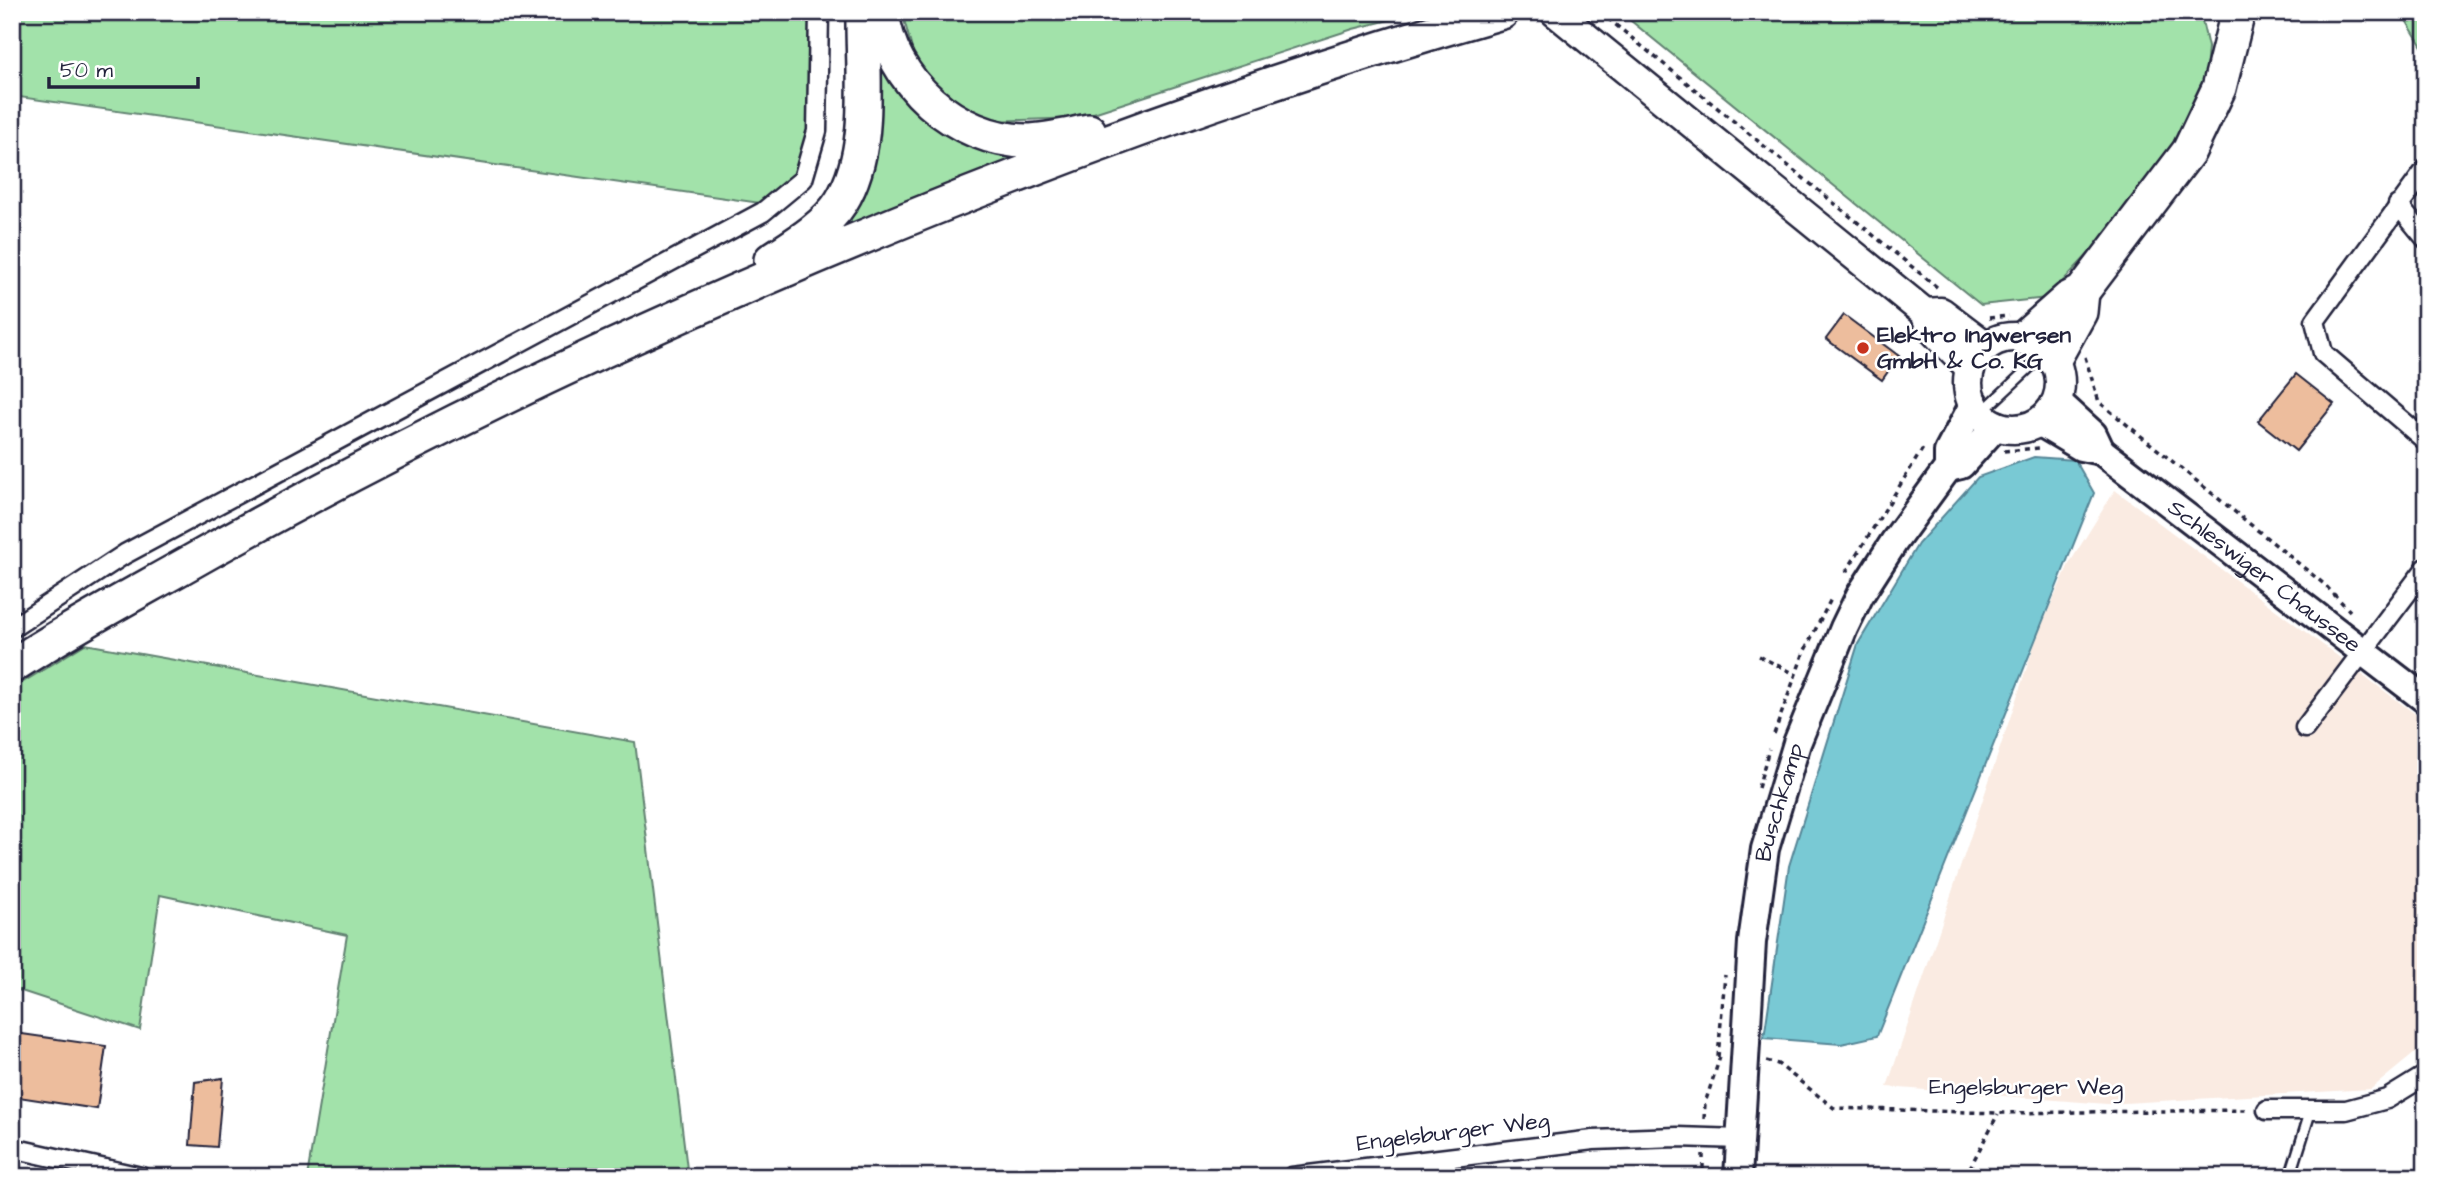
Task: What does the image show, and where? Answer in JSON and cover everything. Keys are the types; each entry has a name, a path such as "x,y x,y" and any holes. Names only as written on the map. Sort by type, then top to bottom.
{"highway":[{"path":"692,310 784,251 840,203 856,167 862,125 863,12"},
{"path":"882,12 883,24 902,71 941,113 979,133 1025,141 1188,111"},
{"path":"12,666 290,507 466,414 692,310 1000,180 1188,111 1502,12"},
{"path":"2042,349 2067,299 2082,292 2189,151 2219,88 2230,22"}],"main road":[{"path":"1555,12 1925,313 1941,312 1978,357"},
{"path":"2011,337 2042,349 2060,387 2048,411 2011,429 1984,414 1968,382 1978,357 2011,337"}],"street":[{"path":"12,628 125,554 763,212 803,179 817,131 819,12"},
{"path":"2426,169 2315,321 2323,353 2426,441"},
{"path":"2398,205 2426,239"},
{"name":"Schleswiger Chaussee","path":"2048,411 2081,447 2101,452 2426,700"},
{"name":"Buschkamp","path":"1738,1177 1752,942 1765,849 1797,743 1860,595 1948,468 1948,452 1984,414"},
{"path":"2305,728 2426,568"},
{"path":"2267,1110 2346,1110 2387,1098 2426,1074"},
{"name":"Engelsburger Weg","path":"1292,1177 1593,1140 1741,1139"},
{"path":"12,1148 141,1177"}],"lane":[{"path":"1984,414 2042,349"},
{"path":"2290,1177 2311,1110"}],"path":[{"path":"1759,656 1819,686"},
{"name":"Engelsburger Weg","path":"1703,1139 1705,1103 1718,1057 1778,1064 1834,1108 1999,1113 2267,1110"},
{"path":"1965,1177 1999,1113"}],"shaded area":[{"path":"2115,490 2426,722 2426,1044 2371,1089 2107,1104 1887,1087 2039,631 2069,564"}],"green space":[{"path":"12,12 811,12 810,130 796,175 760,203 12,96"},
{"path":"902,12 1421,12 1353,29 1078,118 990,121 951,100 916,64"},
{"path":"1620,12 2200,12 2208,47 2205,84 2172,145 2124,216 2047,298 1981,305"},
{"path":"2401,12 2426,12 2426,53"},
{"path":"872,16 899,87 913,107 929,122 946,133 984,145 1049,150 817,243 854,197"},
{"path":"85,644 635,742 688,1177 307,1177 347,935 160,895 140,1030 12,988 12,689"}],"water":[{"path":"2034,457 2075,460 2094,493 1877,1036 1841,1044 1764,1038 1789,866 1858,644 1918,544 1978,477"}],"building":[{"name":"Elektro Ingwersen GmbH & Co. KG","path":"1844,315 1899,356 1882,380 1826,339"},
{"path":"2296,374 2334,404 2296,451 2258,421"},
{"path":"15,1033 106,1046 97,1109 12,1096"},
{"path":"223,1078 217,1147 190,1145 195,1082"}],"place":[{"name":"Elektro Ingwersen GmbH & Co. KG","path":"1863,348"}]}
